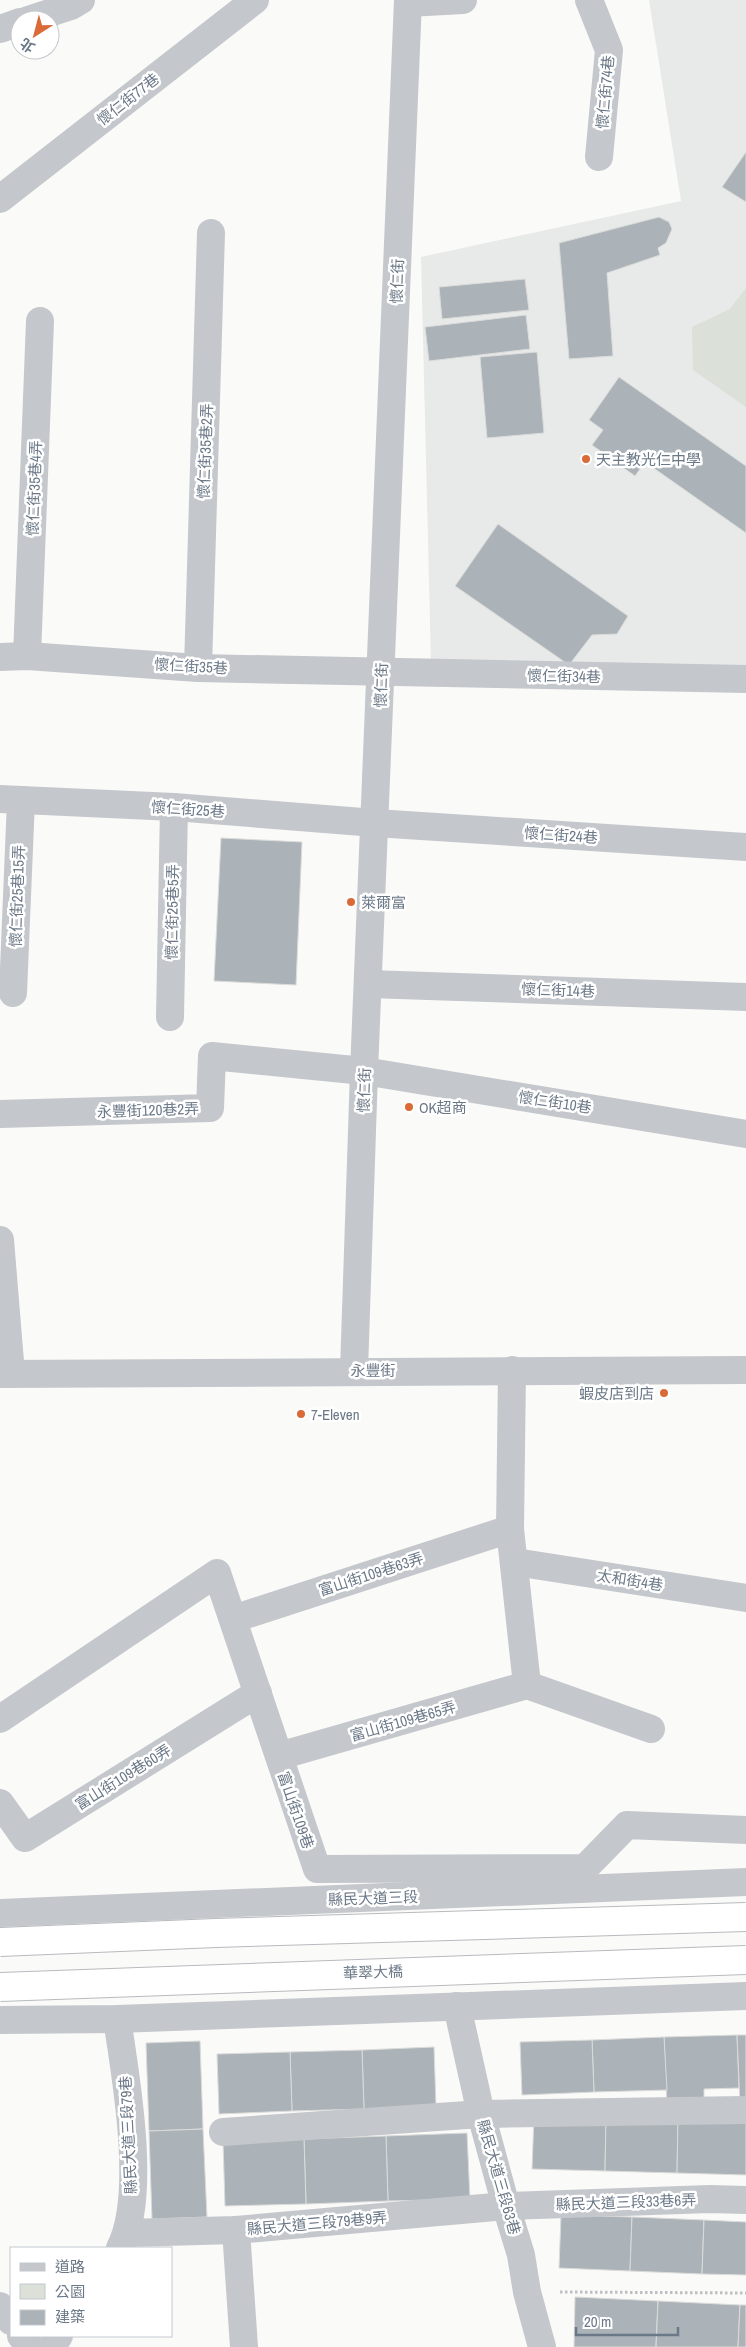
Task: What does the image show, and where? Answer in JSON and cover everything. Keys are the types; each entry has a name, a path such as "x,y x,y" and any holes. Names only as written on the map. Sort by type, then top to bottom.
{"highway":[{"path":"0,1942 216,1933 746,1917"},
{"name":"華翠大橋","path":"0,1986 746,1960"}],"street":[{"path":"59,10 81,0"},
{"name":"懷仁街77巷","path":"0,199 255,0"},
{"path":"408,1 463,0"},
{"name":"懷仁街74巷","path":"589,0 609,50 599,157"},
{"name":"懷仁街","path":"354,1371 364,1071 408,1"},
{"name":"懷仁街35巷2弄","path":"198,668 211,233"},
{"name":"懷仁街35巷4弄","path":"27,656 40,321"},
{"name":"懷仁街35巷","path":"0,657 27,656 198,668 381,673"},
{"name":"懷仁街34巷","path":"381,673 746,679"},
{"name":"懷仁街25巷","path":"10,799 174,807 375,823"},
{"name":"懷仁街25巷15弄","path":"10,799 13,993"},
{"name":"懷仁街25巷5弄","path":"170,1017 174,807"},
{"name":"懷仁街24巷","path":"375,823 746,847"},
{"name":"懷仁街14巷","path":"369,984 746,997"},
{"name":"永豐街120巷2弄","path":"0,1114 210,1108 212,1056 364,1071"},
{"name":"懷仁街10巷","path":"364,1071 746,1134"},
{"path":"0,1240 5,1374"},
{"path":"512,1370 510,1529 515,1562 526,1685 651,1729"},
{"name":"永豐街","path":"5,1374 746,1370"},
{"name":"富山街109巷63弄","path":"233,1619 510,1529"},
{"name":"太和街4巷","path":"515,1562 746,1598"},
{"name":"富山街109巷","path":"0,1719 218,1573 317,1870 585,1868 627,1825 746,1830"},
{"name":"富山街109巷65弄","path":"279,1756 526,1685"},
{"name":"富山街109巷60弄","path":"0,1803 25,1838 258,1694"},
{"name":"縣民大道三段","path":"0,1913 746,1882"},
{"path":"0,2020 117,2019 746,1996"},
{"name":"縣民大道三段63巷","path":"457,2006 481,2114 521,2255 527,2292 542,2347"},
{"name":"縣民大道三段79巷","path":"117,2019 130,2101 133,2197 124,2241"},
{"path":"223,2132 481,2114 746,2110"},
{"name":"縣民大道三段33巷6弄","path":"506,2206 710,2199 746,2200"},
{"name":"縣民大道三段79巷9弄","path":"124,2241 506,2206"},
{"path":"236,2230 244,2347"},
{"path":"0,2306 10,2321"}],"path":[{"path":"527,2292 746,2293"}],"shaded area":[{"name":"天主教光仁中學","path":"649,0 746,0 746,676 431,662 421,257 681,201"}],"green space":[{"path":"746,288 746,407 693,370 692,327 730,309"}],"building":[{"path":"746,152 746,202 722,187"},
{"path":"659,217 669,222 672,229 666,243 658,248 660,255 607,273 613,356 569,359 559,243"},
{"path":"525,279 529,310 442,319 439,287"},
{"path":"526,315 530,349 429,361 425,327"},
{"path":"537,352 544,433 487,438 480,357"},
{"path":"619,377 746,466 746,533 645,462 635,476 592,445 603,430 589,420"},
{"path":"498,524 628,616 617,634 592,635 569,665 455,586"},
{"path":"221,838 302,842 296,985 214,981"},
{"path":"737,2035 739,2088 704,2089 704,2105 667,2107 664,2037"},
{"path":"737,2035 746,2035 746,2104 740,2105"},
{"path":"664,2037 667,2090 594,2092 592,2040"},
{"path":"592,2040 594,2092 522,2095 520,2042"},
{"path":"200,2041 203,2129 149,2131 146,2043"},
{"path":"434,2047 436,2106 364,2109 362,2050"},
{"path":"362,2050 364,2109 292,2111 290,2052"},
{"path":"290,2052 292,2111 219,2114 217,2054"},
{"path":"534,2116 606,2118 605,2171 532,2169"},
{"path":"606,2118 678,2120 677,2173 605,2171"},
{"path":"678,2120 746,2122 746,2175 677,2173"},
{"path":"203,2129 207,2217 152,2219 149,2131"},
{"path":"467,2133 470,2199 388,2201 386,2136"},
{"path":"386,2136 388,2201 306,2204 304,2139"},
{"path":"304,2139 306,2204 225,2206 223,2141"},
{"path":"561,2215 632,2217 630,2271 559,2268"},
{"path":"632,2217 704,2220 702,2274 630,2271"},
{"path":"704,2220 746,2222 746,2275 702,2274"},
{"path":"575,2297 658,2301 656,2347 574,2347"},
{"path":"658,2301 740,2305 738,2347 656,2347"},
{"path":"740,2305 746,2305 746,2347 738,2347"}],"place":[{"name":"天主教光仁中學","path":"586,459"},
{"name":"萊爾富","path":"351,902"},
{"name":"OK超商","path":"409,1107"},
{"name":"蝦皮店到店","path":"664,1393"},
{"name":"7-Eleven","path":"301,1414"}]}
